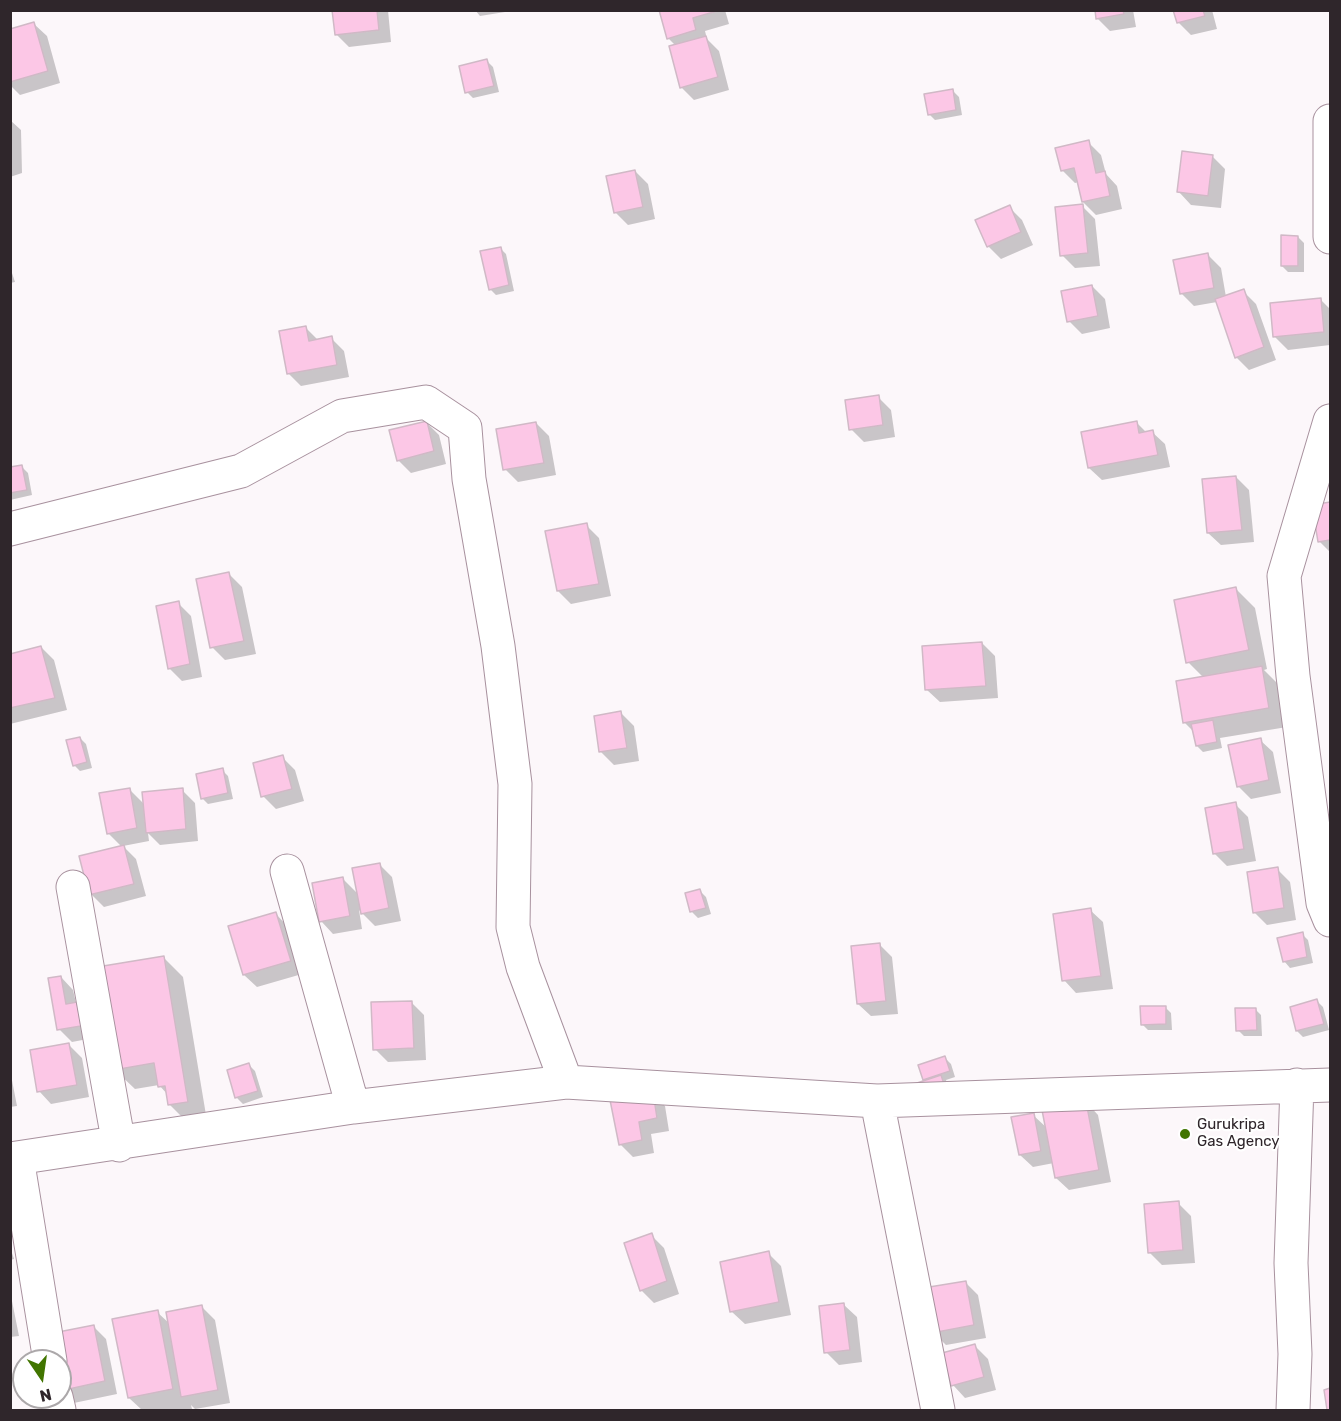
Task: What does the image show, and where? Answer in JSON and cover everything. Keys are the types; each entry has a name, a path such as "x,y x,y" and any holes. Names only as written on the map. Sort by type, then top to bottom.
{"street":[{"path":"1330,121 1330,237"},
{"path":"10,528 241,471 342,416 426,402 465,428 469,479 498,646 515,784 513,927 523,967 566,1082"},
{"path":"1330,421 1284,576 1293,676 1323,903 1330,920"},
{"path":"287,871 352,1107"},
{"path":"73,886 119,1145"},
{"path":"48,1349 14,1159 119,1145 352,1107 566,1082 877,1101 1330,1085"},
{"path":"1293,1410 1295,1354 1292,1263 1297,1085"},
{"path":"877,1101 938,1410"}],"building":[{"path":"332,10 377,10 379,30 335,35"},
{"path":"659,10 717,11 693,18 696,30 667,39"},
{"path":"1095,10 1123,10 1124,14 1096,19"},
{"path":"1173,10 1203,10 1205,16 1177,23"},
{"path":"34,22 48,71 10,82 10,29"},
{"path":"706,36 718,77 680,88 669,46"},
{"path":"487,59 494,86 465,93 459,66"},
{"path":"953,89 956,110 928,115 924,94"},
{"path":"1089,140 1096,173 1105,171 1110,196 1082,202 1074,168 1061,171 1055,148"},
{"path":"1182,151 1213,155 1208,196 1177,192"},
{"path":"635,170 643,207 614,213 606,176"},
{"path":"1083,204 1088,253 1060,256 1055,207"},
{"path":"1010,205 1021,232 987,247 975,220"},
{"path":"1281,235 1298,236 1298,266 1281,266"},
{"path":"501,247 509,285 489,290 480,251"},
{"path":"1208,253 1214,288 1180,294 1173,260"},
{"path":"1092,285 1098,316 1067,322 1061,291"},
{"path":"1244,289 1264,347 1235,358 1215,299"},
{"path":"1321,298 1324,332 1273,337 1270,303"},
{"path":"306,326 309,341 332,336 337,365 287,374 279,331"},
{"path":"879,395 883,425 849,430 845,400"},
{"path":"427,421 434,451 397,461 389,430"},
{"path":"1137,421 1139,433 1153,430 1158,455 1088,468 1081,432"},
{"path":"536,422 544,463 503,470 496,429"},
{"path":"22,465 27,490 10,493 10,467"},
{"path":"1236,476 1242,530 1207,533 1202,479"},
{"path":"1330,502 1330,540 1318,542 1312,505"},
{"path":"587,523 599,584 557,591 545,531"},
{"path":"229,572 244,641 210,648 196,579"},
{"path":"1236,587 1249,650 1186,663 1174,600"},
{"path":"179,601 190,664 168,669 156,606"},
{"path":"982,642 986,686 925,690 922,646"},
{"path":"41,646 55,698 10,708 10,654"},
{"path":"1262,666 1269,708 1183,723 1176,681"},
{"path":"621,711 627,748 599,752 594,716"},
{"path":"1213,720 1217,742 1196,746 1191,724"},
{"path":"80,737 87,762 73,766 66,740"},
{"path":"1261,738 1269,780 1237,787 1228,745"},
{"path":"283,755 292,789 261,797 253,763"},
{"path":"223,768 228,793 201,799 196,774"},
{"path":"130,788 137,828 107,834 99,793"},
{"path":"183,788 186,829 146,833 142,792"},
{"path":"1236,802 1244,849 1213,854 1205,808"},
{"path":"124,845 134,884 89,895 79,856"},
{"path":"380,863 389,908 361,914 352,868"},
{"path":"1278,867 1284,908 1253,913 1247,872"},
{"path":"343,877 350,916 319,922 312,883"},
{"path":"700,889 706,908 690,912 685,893"},
{"path":"1091,908 1101,976 1062,981 1053,914"},
{"path":"276,912 291,961 243,975 228,926"},
{"path":"1303,932 1307,957 1283,962 1277,938"},
{"path":"880,943 886,1001 857,1004 851,946"},
{"path":"164,956 188,1102 168,1105 165,1086 158,1087 154,1063 114,1070 97,967"},
{"path":"61,976 66,1004 77,1002 81,1026 57,1030 48,978"},
{"path":"1317,999 1324,1024 1296,1031 1290,1007"},
{"path":"412,1001 414,1048 373,1050 371,1002"},
{"path":"1140,1006 1166,1006 1166,1024 1141,1025"},
{"path":"1235,1008 1256,1008 1257,1030 1236,1031"},
{"path":"69,1043 77,1085 37,1092 30,1050"},
{"path":"945,1056 950,1071 923,1080 918,1065"},
{"path":"249,1063 258,1091 235,1098 227,1070"},
{"path":"941,1075 946,1090 914,1084"},
{"path":"653,1092 657,1118 639,1122 642,1140 619,1145 610,1100"},
{"path":"1086,1101 1099,1170 1055,1178 1042,1110"},
{"path":"1034,1113 1041,1151 1019,1155 1011,1117"},
{"path":"1179,1201 1183,1250 1148,1253 1144,1204"},
{"path":"652,1233 667,1281 640,1291 624,1243"},
{"path":"769,1251 779,1302 730,1312 720,1262"},
{"path":"966,1281 974,1325 932,1333 923,1288"},
{"path":"844,1303 850,1350 824,1353 819,1306"},
{"path":"202,1305 218,1390 181,1397 166,1312"},
{"path":"158,1310 173,1389 128,1398 112,1319"},
{"path":"94,1325 105,1381 72,1388 72,1349 52,1349 43,1335"},
{"path":"975,1344 984,1377 951,1386 942,1353"},
{"path":"1330,1388 1330,1410 1327,1410 1324,1390"}],"place":[{"name":"Gurukripa Gas Agency","path":"1185,1134"}]}
